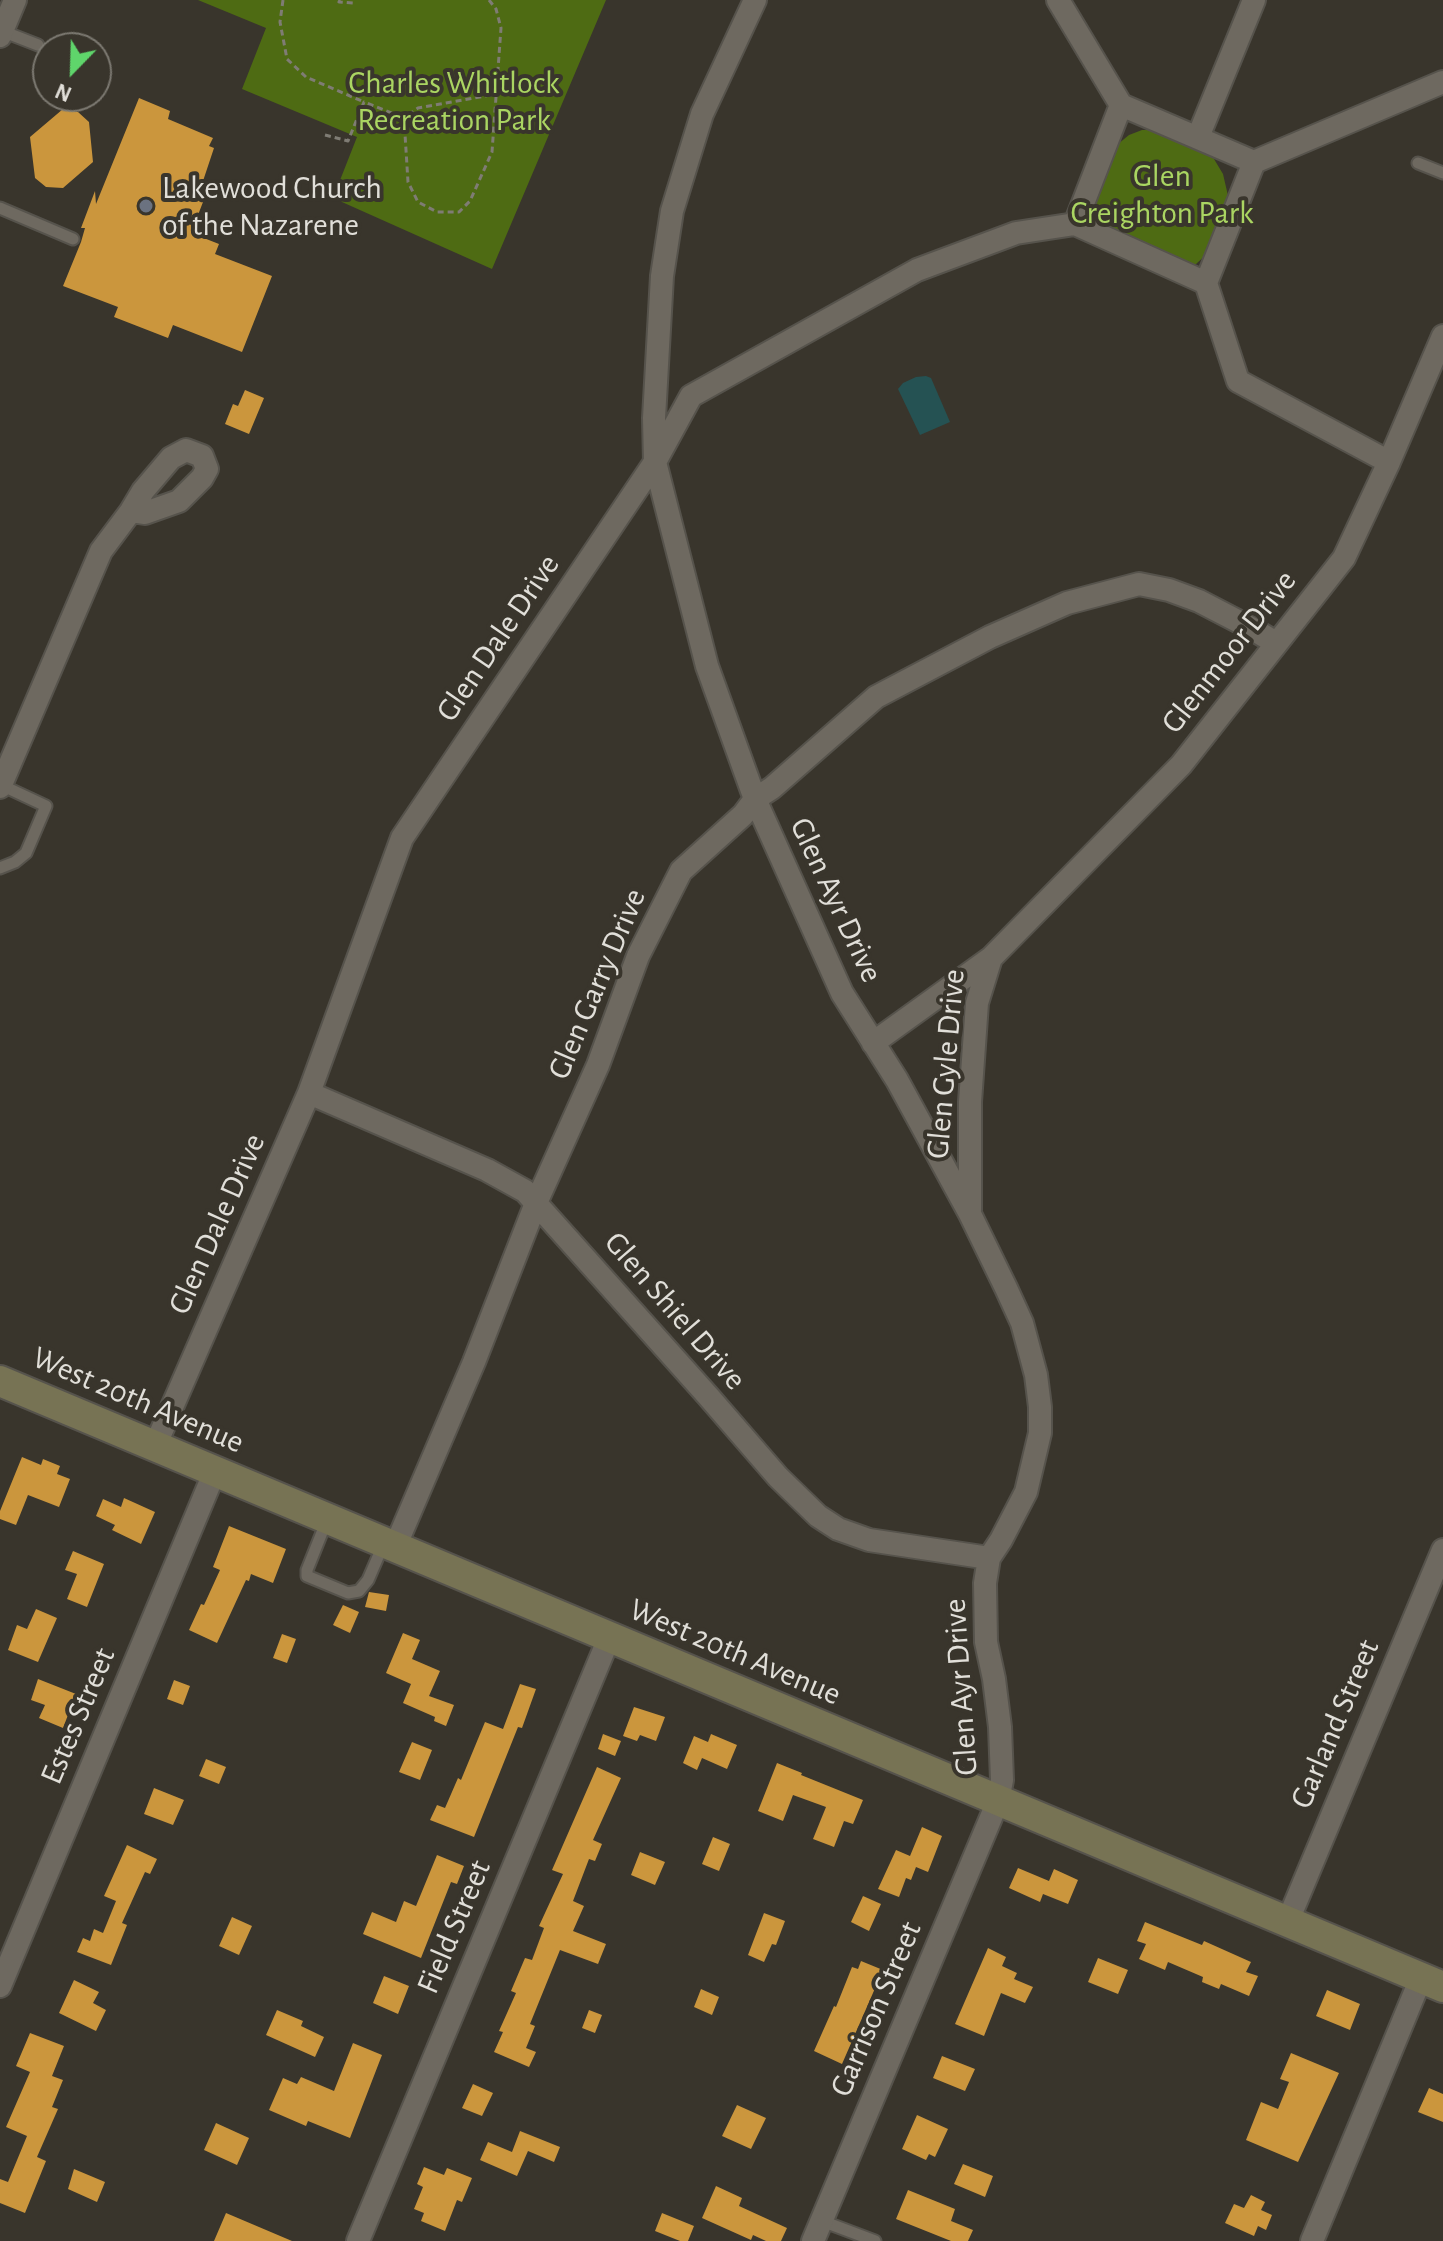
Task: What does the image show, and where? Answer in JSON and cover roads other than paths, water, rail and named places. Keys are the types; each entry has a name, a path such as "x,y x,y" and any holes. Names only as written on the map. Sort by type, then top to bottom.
{"street":[{"path":"1,33 15,0"},
{"name":"Glen Ayr Drive","path":"755,0 702,114 672,211 661,290 654,418 655,462 707,666 755,799 842,993 897,1080 970,1214 1022,1323 1036,1375 1040,1433 1026,1492 989,1558 985,1583 986,1642 1000,1727 1002,1780 998,1801"},
{"path":"1058,0 1121,105 1254,162"},
{"path":"1198,137 1254,0"},
{"path":"1389,462 1238,381 1206,283 1254,162 1443,82"},
{"path":"1121,105 1075,224 1206,283"},
{"name":"Glen Dale Drive","path":"155,1446 309,1093 402,838 655,462 691,396 917,270 1016,233 1075,224"},
{"name":"Glenmoor Drive","path":"991,958 1181,765 1344,558 1443,336"},
{"path":"0,786 101,551 131,511"},
{"name":"Glen Garry Drive","path":"389,1545 474,1362 536,1203 598,1065 638,956 681,871 743,815 755,799 772,788 876,697 990,637 1067,603 1139,584 1169,590 1199,601 1276,643"},
{"name":"Glen Gyle Drive","path":"873,1043 991,958"},
{"name":"Glen Gyle Drive","path":"970,1214 970,1102 977,1003 991,958"},
{"name":"Glen Shiel Drive","path":"309,1093 487,1170 525,1191 778,1477 818,1516 838,1529 869,1540 989,1558"},
{"name":"West 20th Avenue","path":"0,1381 1432,1983"},
{"name":"Estes Street","path":"0,1986 215,1471"},
{"name":"Garland Street","path":"1287,1923 1443,1550"},
{"name":"Field Street","path":"358,2241 609,1638"},
{"name":"Garrison Street","path":"818,2231 998,1801"},
{"path":"1312,2241 1432,1983"}],"lane":[{"path":"1,33 32,43"},
{"path":"1418,163 1443,173"},
{"path":"0,208 73,239"},
{"path":"0,786 46,806 26,853 0,868"},
{"path":"327,1519 307,1576 348,1593 359,1591 389,1545"},
{"path":"818,2231 875,2241"}],"water":[{"path":"926,376 931,378 950,422 920,435 898,389 903,383"}],"place":[{"name":"Lakewood Church of the Nazarene","path":"146,206"}],"park label":[{"name":"Charles Whitlock Recreation Park","path":"454,102"},
{"name":"Glen Creighton Park","path":"1162,194"}]}
